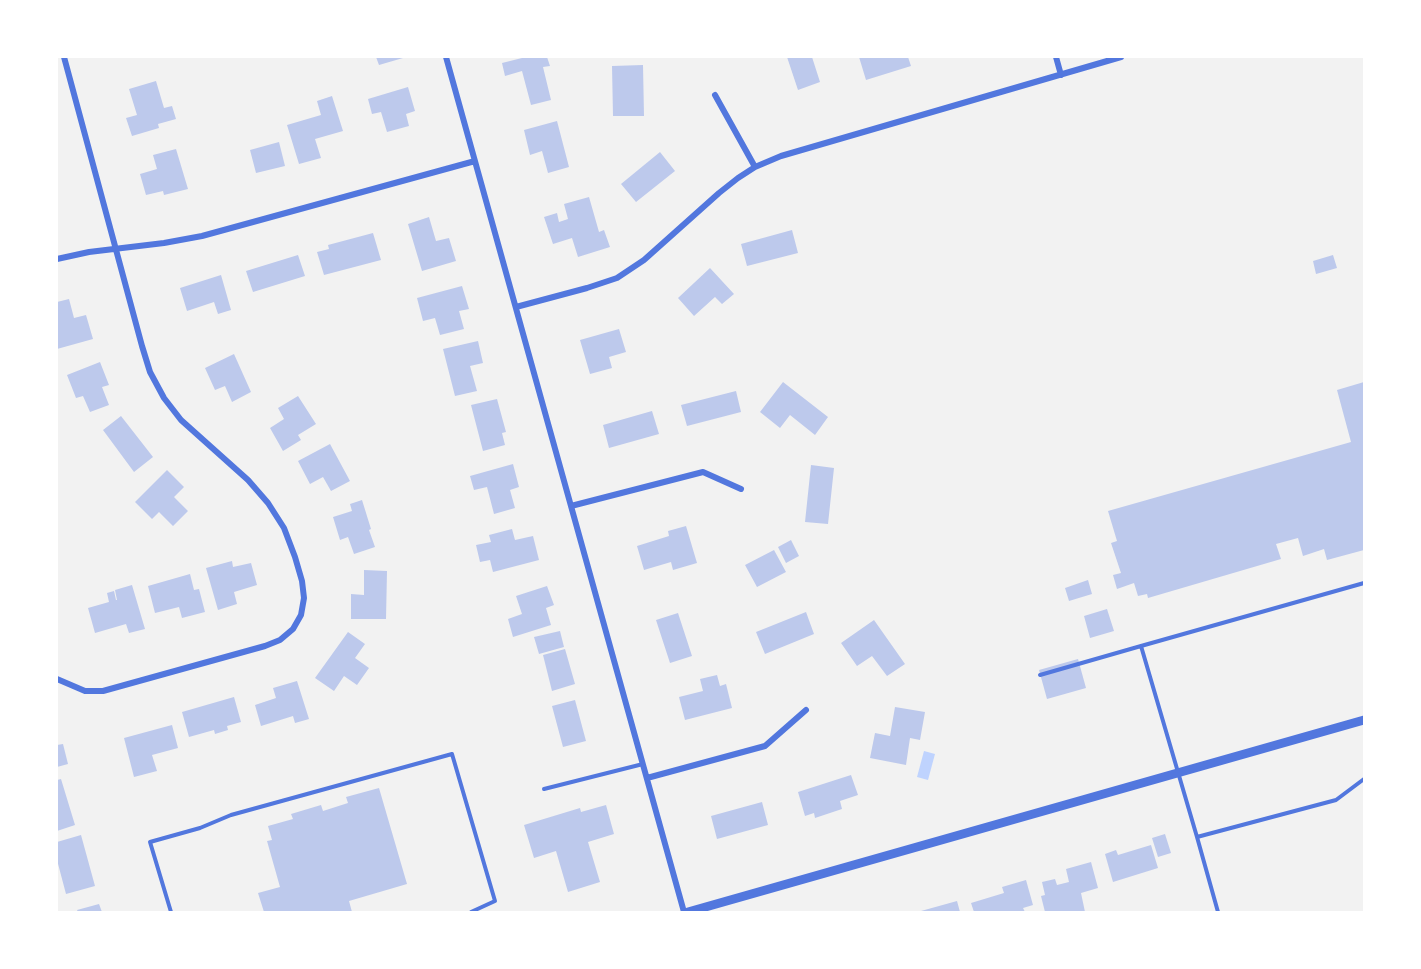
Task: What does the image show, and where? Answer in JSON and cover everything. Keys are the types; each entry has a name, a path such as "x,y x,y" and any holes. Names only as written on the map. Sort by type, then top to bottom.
{"street":[{"path":"57,679 85,691 103,691 265,646 280,640 293,629 301,615 304,598 295,557 284,528 268,503 248,480 181,420 164,398 150,372 64,57"},
{"path":"446,57 646,778 686,912 1364,720"},
{"path":"1056,57 1061,75"},
{"path":"516,307 617,278 645,261 719,194 755,167 782,156 1121,57"},
{"path":"715,95 755,167"},
{"path":"57,259 89,252 165,243 221,231 475,161"},
{"path":"571,506 703,472 741,489"},
{"path":"646,778 765,746 806,710"}],"lane":[{"path":"1040,675 1364,583"},
{"path":"1141,646 1218,912"},
{"path":"171,912 150,842 200,828 231,815 452,754 495,901 471,912"},
{"path":"544,789 643,764"},
{"path":"1197,837 1336,800 1364,779"}],"water":[{"path":"924,751 935,754 928,780 917,777"}],"building":[{"path":"376,57 403,57 403,58 379,65"},
{"path":"526,57 547,57 550,66 543,67 551,100 531,105 522,71 505,76 502,63"},
{"path":"787,57 812,57 820,82 798,90"},
{"path":"859,57 908,57 911,66 866,80"},
{"path":"643,65 644,116 613,116 612,66"},
{"path":"156,81 164,108 172,106 176,119 158,124 159,128 132,136 126,118 137,115 129,89"},
{"path":"408,87 415,111 406,114 409,126 387,132 381,112 372,114 368,99"},
{"path":"332,96 343,131 315,139 321,158 299,164 287,125 321,115 317,101"},
{"path":"557,121 569,167 548,173 542,151 530,155 524,130"},
{"path":"279,142 285,166 256,173 250,150"},
{"path":"176,149 188,189 164,195 163,191 146,195 140,174 157,169 153,155"},
{"path":"660,152 675,171 636,202 621,184"},
{"path":"589,197 599,232 604,230 610,247 578,257 572,238 553,244 544,217 557,213 559,222 568,219 564,204"},
{"path":"429,217 436,241 449,238 456,261 422,271 408,224"},
{"path":"792,230 798,253 747,266 741,244"},
{"path":"373,233 381,260 324,275 317,252 329,249 328,245"},
{"path":"298,255 305,276 253,292 246,271"},
{"path":"1333,255 1337,268 1316,274 1313,261"},
{"path":"710,268 734,294 722,304 715,297 694,316 678,298"},
{"path":"221,275 231,310 218,314 214,302 187,311 180,288"},
{"path":"462,286 469,309 459,311 464,329 440,335 435,318 423,321 417,298"},
{"path":"69,299 74,318 86,315 93,339 57,349 57,302"},
{"path":"619,329 626,352 609,357 612,368 590,374 580,340"},
{"path":"478,341 483,363 470,366 477,391 455,396 443,349"},
{"path":"234,354 251,392 232,402 225,386 215,390 205,368"},
{"path":"100,362 109,385 102,387 109,405 90,412 83,396 76,398 67,375"},
{"path":"783,382 828,417 815,435 790,415 780,428 760,412"},
{"path":"1364,382 1364,550 1327,560 1324,549 1303,556 1298,538 1276,544 1281,559 1148,598 1147,594 1138,596 1134,583 1117,589 1113,575 1121,573 1111,543 1117,541 1108,511 1351,442 1337,390"},
{"path":"736,391 741,412 687,426 681,405"},
{"path":"298,396 316,424 298,435 301,440 283,451 270,428 284,419 278,408"},
{"path":"497,399 506,432 502,433 505,445 483,451 471,405"},
{"path":"652,411 659,434 609,448 603,425"},
{"path":"121,416 153,457 134,472 103,430"},
{"path":"330,444 350,481 331,491 323,477 310,484 298,461"},
{"path":"513,464 519,487 510,490 515,508 494,514 487,487 474,490 470,476"},
{"path":"811,465 834,468 828,524 805,522"},
{"path":"167,470 184,487 174,497 188,511 173,526 159,512 152,519 135,502"},
{"path":"362,500 375,547 354,554 348,537 340,540 333,517 352,511 350,504"},
{"path":"686,526 697,563 673,570 671,562 644,570 637,546 669,536 668,531"},
{"path":"512,529 515,540 533,536 539,560 493,572 490,560 480,562 476,545 491,542 489,535"},
{"path":"791,540 799,556 786,563 778,547"},
{"path":"774,550 786,572 757,587 745,565"},
{"path":"232,561 233,567 251,563 257,585 234,592 237,604 218,610 206,568"},
{"path":"364,570 387,571 386,619 351,619 351,594 364,595"},
{"path":"190,574 194,590 199,589 205,612 182,618 179,607 155,613 148,586"},
{"path":"1088,580 1092,594 1069,601 1065,588"},
{"path":"132,585 145,629 129,633 126,624 95,633 88,608 109,602 107,593 114,591 117,600 115,590"},
{"path":"547,586 554,605 546,608 551,625 513,637 508,619 522,614 516,596"},
{"path":"1107,609 1114,631 1090,638 1084,616"},
{"path":"806,612 814,634 765,654 756,632"},
{"path":"678,613 692,656 670,663 656,620"},
{"path":"874,620 905,664 887,676 872,656 857,666 841,643"},
{"path":"560,631 564,647 539,654 534,637"},
{"path":"348,632 365,644 355,658 369,668 357,685 344,676 334,691 315,678"},
{"path":"565,649 575,684 552,691 543,655"},
{"path":"1078,659 1086,688 1047,699 1039,670"},
{"path":"717,675 720,686 726,684 732,708 685,720 679,697 703,691 700,679"},
{"path":"297,681 309,719 295,723 293,716 261,726 255,705 276,698 273,688"},
{"path":"234,697 241,722 227,726 228,730 215,734 214,730 189,737 182,712"},
{"path":"575,700 586,741 563,747 552,706"},
{"path":"895,707 925,712 920,740 910,738 906,765 870,758 875,733 890,736"},
{"path":"172,725 178,748 152,755 157,771 134,777 124,738"},
{"path":"63,744 68,764 57,767 57,745"},
{"path":"851,775 858,795 840,801 842,809 815,818 814,813 805,816 798,792"},
{"path":"61,779 75,825 57,831 57,780"},
{"path":"379,788 407,884 349,901 352,912 264,912 258,893 280,887 267,841 272,840 268,826 293,819 291,814 321,805 323,811 348,803 346,797"},
{"path":"762,802 768,825 717,839 711,816"},
{"path":"606,805 614,834 588,842 600,882 568,892 556,851 534,858 524,825 580,808 581,812"},
{"path":"1165,834 1171,853 1158,857 1152,838"},
{"path":"81,835 95,886 66,894 57,860 57,842"},
{"path":"1151,845 1158,868 1113,882 1105,854 1116,850 1118,855"},
{"path":"1091,862 1098,888 1081,893 1085,912 1045,912 1041,896 1045,895 1042,882 1055,879 1057,885 1069,882 1066,869"},
{"path":"1026,880 1033,905 1023,908 1025,912 974,912 971,903 1004,893 1002,887"},
{"path":"957,901 960,912 921,911"},
{"path":"99,904 102,912 78,912 77,910"}]}
